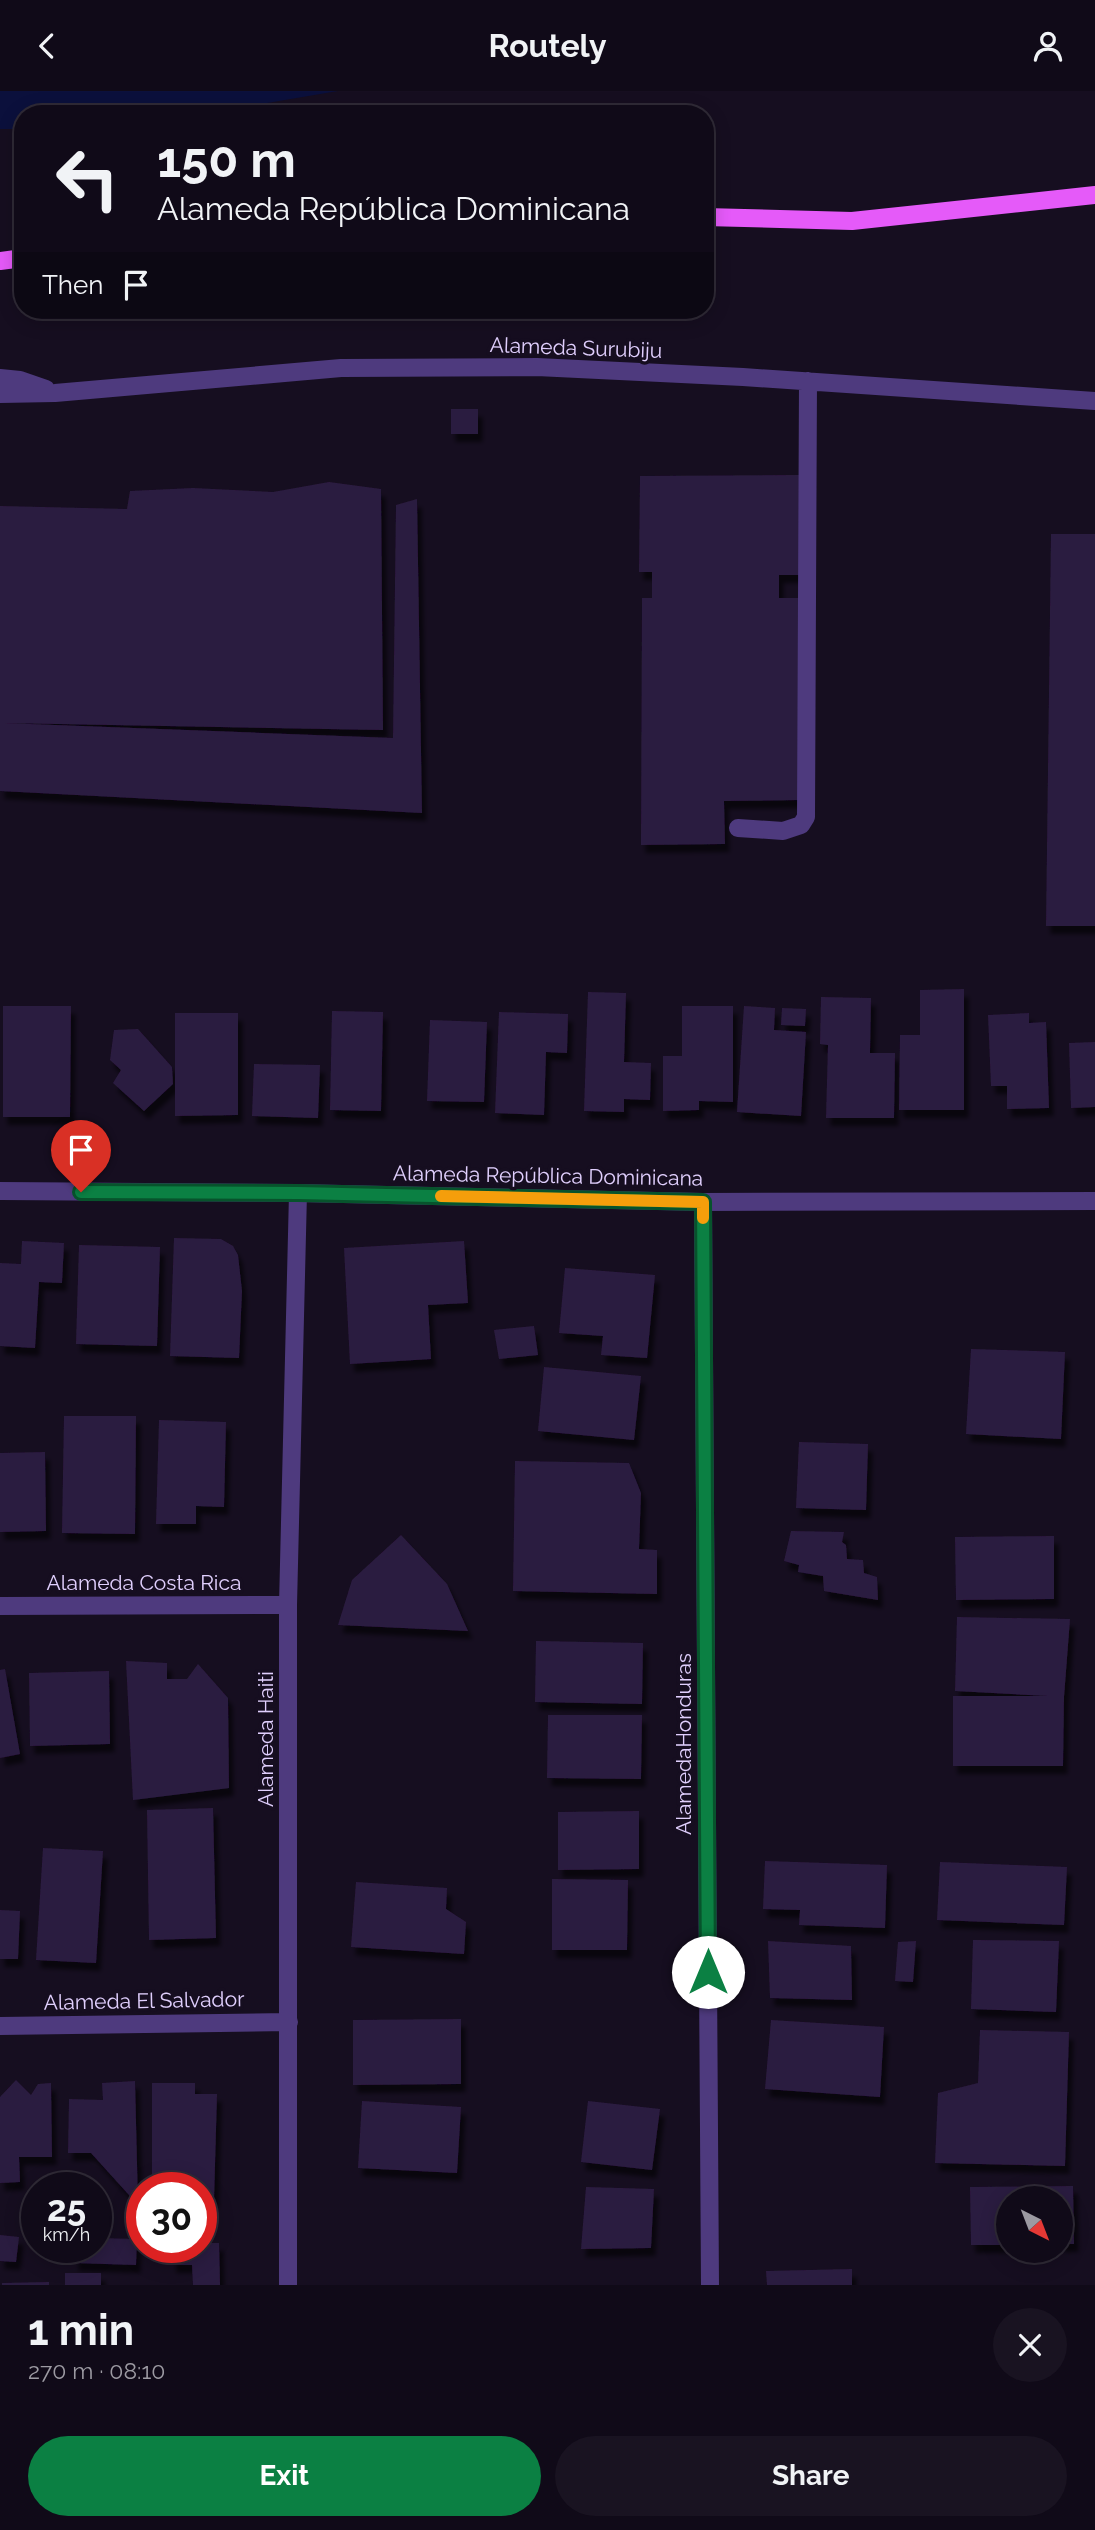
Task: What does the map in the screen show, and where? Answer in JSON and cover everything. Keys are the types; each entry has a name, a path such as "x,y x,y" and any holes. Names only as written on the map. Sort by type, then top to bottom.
{"main road":[{"path":"714,217 852,221 1095,195"}],"street":[{"name":"Alameda Surubiju","path":"0,394 55,393 341,368 537,367 808,381 1095,401"},
{"name":"Alameda Surubiju","path":"0,378 20,380 55,393"},
{"path":"738,828 783,831 801,825 806,817 808,381"},
{"name":"Alameda República Dominicana","path":"0,1191 298,1193 703,1202 1095,1201"},
{"name":"Alameda Haiti","path":"288,2285 288,1605 298,1193"},
{"name":"AlamedaHonduras","path":"703,1202 710,2285"},
{"name":"Alameda Costa Rica","path":"0,1606 288,1605"},
{"name":"Alameda El Salvador","path":"0,2026 289,2022"}],"shaded area":[{"path":"0,91 338,91 255,105 14,105 14,129 0,129"}],"building":[{"path":"451,409 478,409 478,434 451,434"},
{"path":"803,475 803,575 779,575 779,598 801,598 800,800 724,801 725,844 641,845 642,598 652,598 652,572 639,572 640,476"},
{"path":"329,482 381,489 383,730 3,723 393,738 396,505 417,499 422,813 0,791 0,506 127,509 130,491 193,488 273,492"},
{"path":"1051,534 1095,534 1095,926 1046,926"},
{"path":"964,989 964,1110 899,1110 900,1035 920,1035 920,990"},
{"path":"588,992 626,993 624,1062 651,1063 650,1100 624,1099 624,1112 584,1111"},
{"path":"821,997 871,998 870,1053 895,1053 894,1118 826,1118 828,1045 820,1044"},
{"path":"3,1006 71,1006 70,1117 3,1117"},
{"path":"682,1006 733,1006 733,1102 699,1101 699,1110 663,1111 663,1056 682,1056"},
{"path":"744,1006 775,1008 774,1030 806,1032 801,1116 737,1112"},
{"path":"782,1008 806,1009 805,1026 781,1025"},
{"path":"332,1011 383,1012 381,1111 330,1110"},
{"path":"499,1012 568,1014 567,1053 546,1052 544,1115 495,1113"},
{"path":"175,1013 238,1013 238,1115 175,1116"},
{"path":"1029,1013 1029,1023 1046,1022 1049,1108 1007,1109 1007,1086 991,1086 988,1015"},
{"path":"430,1020 487,1022 484,1102 427,1101"},
{"path":"138,1029 172,1067 173,1084 144,1111 113,1083 121,1070 110,1060 114,1030"},
{"path":"1095,1042 1095,1107 1071,1108 1069,1043"},
{"path":"254,1064 320,1065 318,1118 252,1116"},
{"path":"174,1238 221,1239 233,1246 238,1255 242,1291 239,1358 170,1356"},
{"path":"22,1241 64,1243 62,1283 39,1282 35,1348 0,1346 0,1263 21,1264"},
{"path":"464,1241 468,1303 428,1305 431,1359 350,1364 344,1248"},
{"path":"79,1245 160,1247 157,1346 76,1344"},
{"path":"565,1268 655,1275 647,1358 601,1355 603,1336 559,1333"},
{"path":"534,1326 538,1355 499,1359 494,1330"},
{"path":"971,1349 1065,1352 1061,1439 966,1434"},
{"path":"544,1367 641,1376 634,1440 538,1431"},
{"path":"64,1416 136,1416 135,1534 62,1533"},
{"path":"159,1420 226,1422 224,1507 196,1506 196,1524 156,1524"},
{"path":"799,1442 868,1444 866,1510 796,1508"},
{"path":"45,1452 46,1531 0,1532 0,1453"},
{"path":"515,1461 629,1463 641,1493 639,1549 657,1550 657,1594 513,1591"},
{"path":"791,1531 844,1532 842,1542 846,1545 847,1559 863,1560 864,1573 877,1577 878,1600 824,1591 823,1576 798,1572 799,1565 784,1561"},
{"path":"401,1535 447,1584 468,1631 338,1625 352,1580"},
{"path":"1054,1536 1054,1599 956,1600 955,1537"},
{"path":"957,1617 1070,1619 1064,1697 1063,1766 953,1766 953,1696 1048,1696 955,1691"},
{"path":"536,1641 643,1643 642,1704 535,1702"},
{"path":"126,1661 167,1663 167,1679 187,1679 198,1664 228,1698 229,1788 133,1800"},
{"path":"5,1669 20,1754 0,1758 0,1670"},
{"path":"109,1671 110,1744 30,1746 29,1673"},
{"path":"548,1715 642,1715 641,1779 547,1778"},
{"path":"213,1808 216,1938 149,1940 147,1810"},
{"path":"639,1811 639,1869 558,1870 558,1812"},
{"path":"43,1848 103,1851 96,1963 36,1960"},
{"path":"765,1861 887,1865 885,1928 799,1925 800,1910 763,1909"},
{"path":"940,1862 1067,1867 1064,1925 937,1920"},
{"path":"552,1879 628,1880 627,1950 552,1950"},
{"path":"356,1882 447,1888 446,1909 466,1922 464,1954 351,1947"},
{"path":"0,1910 20,1911 18,1959 0,1959"},
{"path":"973,1940 1059,1941 1056,2012 971,2009"},
{"path":"768,1941 851,1946 852,2000 770,1998"},
{"path":"916,1941 913,1982 895,1981 898,1942"},
{"path":"461,2019 461,2084 353,2085 353,2020"},
{"path":"771,2020 884,2027 880,2097 765,2089"},
{"path":"980,2030 1069,2032 1065,2166 935,2163 938,2093 978,2083"},
{"path":"16,2080 31,2095 38,2084 51,2083 52,2157 19,2157 20,2182 0,2183 0,2097"},
{"path":"135,2081 137,2172 126,2172 126,2192 112,2176 112,2172 108,2172 91,2153 68,2153 69,2099 103,2100 102,2083"},
{"path":"152,2083 195,2083 195,2094 217,2094 215,2172 152,2172"},
{"path":"362,2101 461,2107 457,2173 358,2168"},
{"path":"588,2101 660,2109 652,2170 581,2162"},
{"path":"586,2187 654,2189 651,2248 581,2249"},
{"path":"970,2187 996,2187 996,2245 971,2245"},
{"path":"0,2235 19,2237 16,2262 0,2261"},
{"path":"112,2238 126,2239 126,2263 136,2265 74,2263 112,2263"},
{"path":"219,2243 220,2285 193,2285 192,2265 172,2265 217,2263"},
{"path":"852,2269 852,2285 767,2285 766,2271"},
{"path":"65,2273 101,2273 101,2285 65,2285"},
{"path":"49,2282 49,2285 2,2285 2,2283"}],"slow traffic":[{"path":"441,1196 703,1202 703,1218"}],"route":[{"path":"81,1192 298,1193 703,1202 708,1972"}]}
